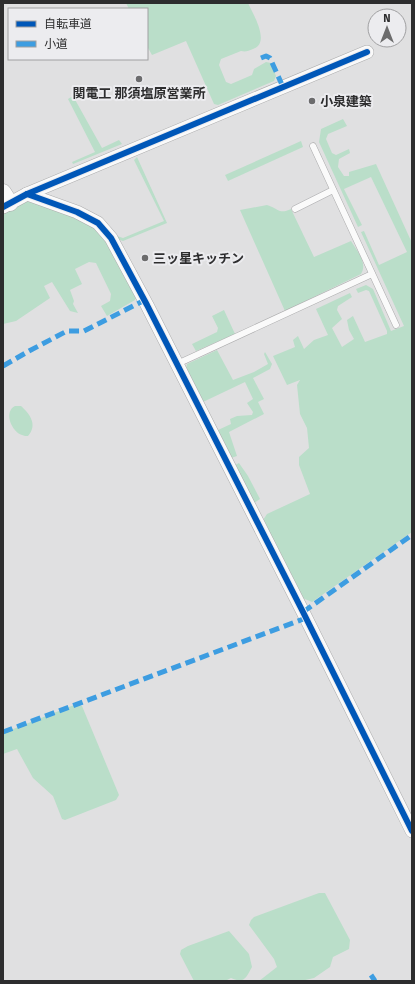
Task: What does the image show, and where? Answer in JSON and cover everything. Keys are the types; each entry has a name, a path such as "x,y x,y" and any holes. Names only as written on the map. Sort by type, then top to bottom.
{"street":[{"path":"5,201 27,194 367,52"},
{"path":"27,194 77,212 98,223 111,238 145,300 412,831"}],"lane":[{"path":"313,146 396,325"},
{"path":"295,209 333,190"},
{"path":"177,364 372,274"}],"green space":[{"path":"126,3 248,3 257,21 261,41 258,46 253,49 241,51 221,59 219,65 226,82 231,84 252,75 254,69 266,62 271,63 276,76 274,81 218,105 214,104 186,41 152,55 148,48 148,8 128,8"},
{"path":"73,96 102,148 119,140 122,144 73,164 72,162 95,152 68,99"},
{"path":"343,119 347,126 328,134 326,139 332,153 336,155 349,149 350,153 339,159 338,167 344,176 349,176 349,172 376,164 412,243 412,532 312,602 300,597 263,520 267,514 310,494 299,465 299,457 309,448 307,428 300,414 297,385 300,380 287,385 273,356 295,347 293,340 298,336 304,349 314,340 328,335 316,309 350,293 352,297 338,306 337,310 342,319 332,328 342,347 354,339 349,330 347,320 353,316 365,342 387,334 369,291 366,290 358,293 356,289 366,285 373,289 391,331 404,326 361,232 364,231 379,265 407,252 371,177 344,189 362,225 358,227 319,142 321,129"},
{"path":"301,141 303,147 228,181 225,175"},
{"path":"137,157 167,223 123,241 117,239 109,230 111,228 117,236 123,238 164,221 134,160"},
{"path":"26,201 33,201 97,227 137,296 135,300 107,316 101,306 110,301 111,294 96,263 89,262 75,269 82,284 70,290 74,301 73,304 78,313 70,311 52,282 44,286 50,298 16,321 3,324 3,212"},
{"path":"267,205 281,211 291,209 314,257 351,241 359,253 362,261 363,270 361,274 285,311 240,210"},
{"path":"224,310 235,334 196,351 192,344 217,332 218,328 212,316"},
{"path":"217,350 233,380 254,372 268,364 264,354 265,352 272,364 270,369 253,378 264,399 258,402 264,414 229,432 237,456 231,458 218,430 231,424 230,419 237,416 252,415 253,412 247,403 253,399 245,382 203,402 186,369 187,364"},
{"path":"15,406 21,406 32,420 33,424 31,432 28,436 18,433 10,422 9,417 11,409"},
{"path":"239,463 248,476 260,499 254,503 235,465"},
{"path":"74,705 82,706 119,795 116,800 65,820 62,819 53,796 33,778 17,749 3,754 3,733"},
{"path":"319,893 325,893 350,940 349,949 333,957 330,967 314,978 301,981 259,981 277,967 274,959 249,925 251,920 254,917"},
{"path":"229,931 249,954 252,967 246,977 242,980 235,980 231,978 225,981 194,981 180,954 181,950"}],"marked path":[{"path":"261,58 266,56 270,58 283,87"},
{"path":"3,366 67,331 84,331 145,300"},
{"path":"303,612 412,535"},
{"path":"3,732 306,618"},
{"path":"371,975 375,981"}],"cycle path":[{"path":"3,207 27,194 367,52"},
{"path":"27,194 77,212 98,223 111,238 147,305 303,612 412,831"}],"place":[{"name":"関電工 那須塩原営業所","path":"139,79"},
{"name":"小泉建築","path":"312,101"},
{"name":"三ッ星キッチン","path":"145,258"}]}
